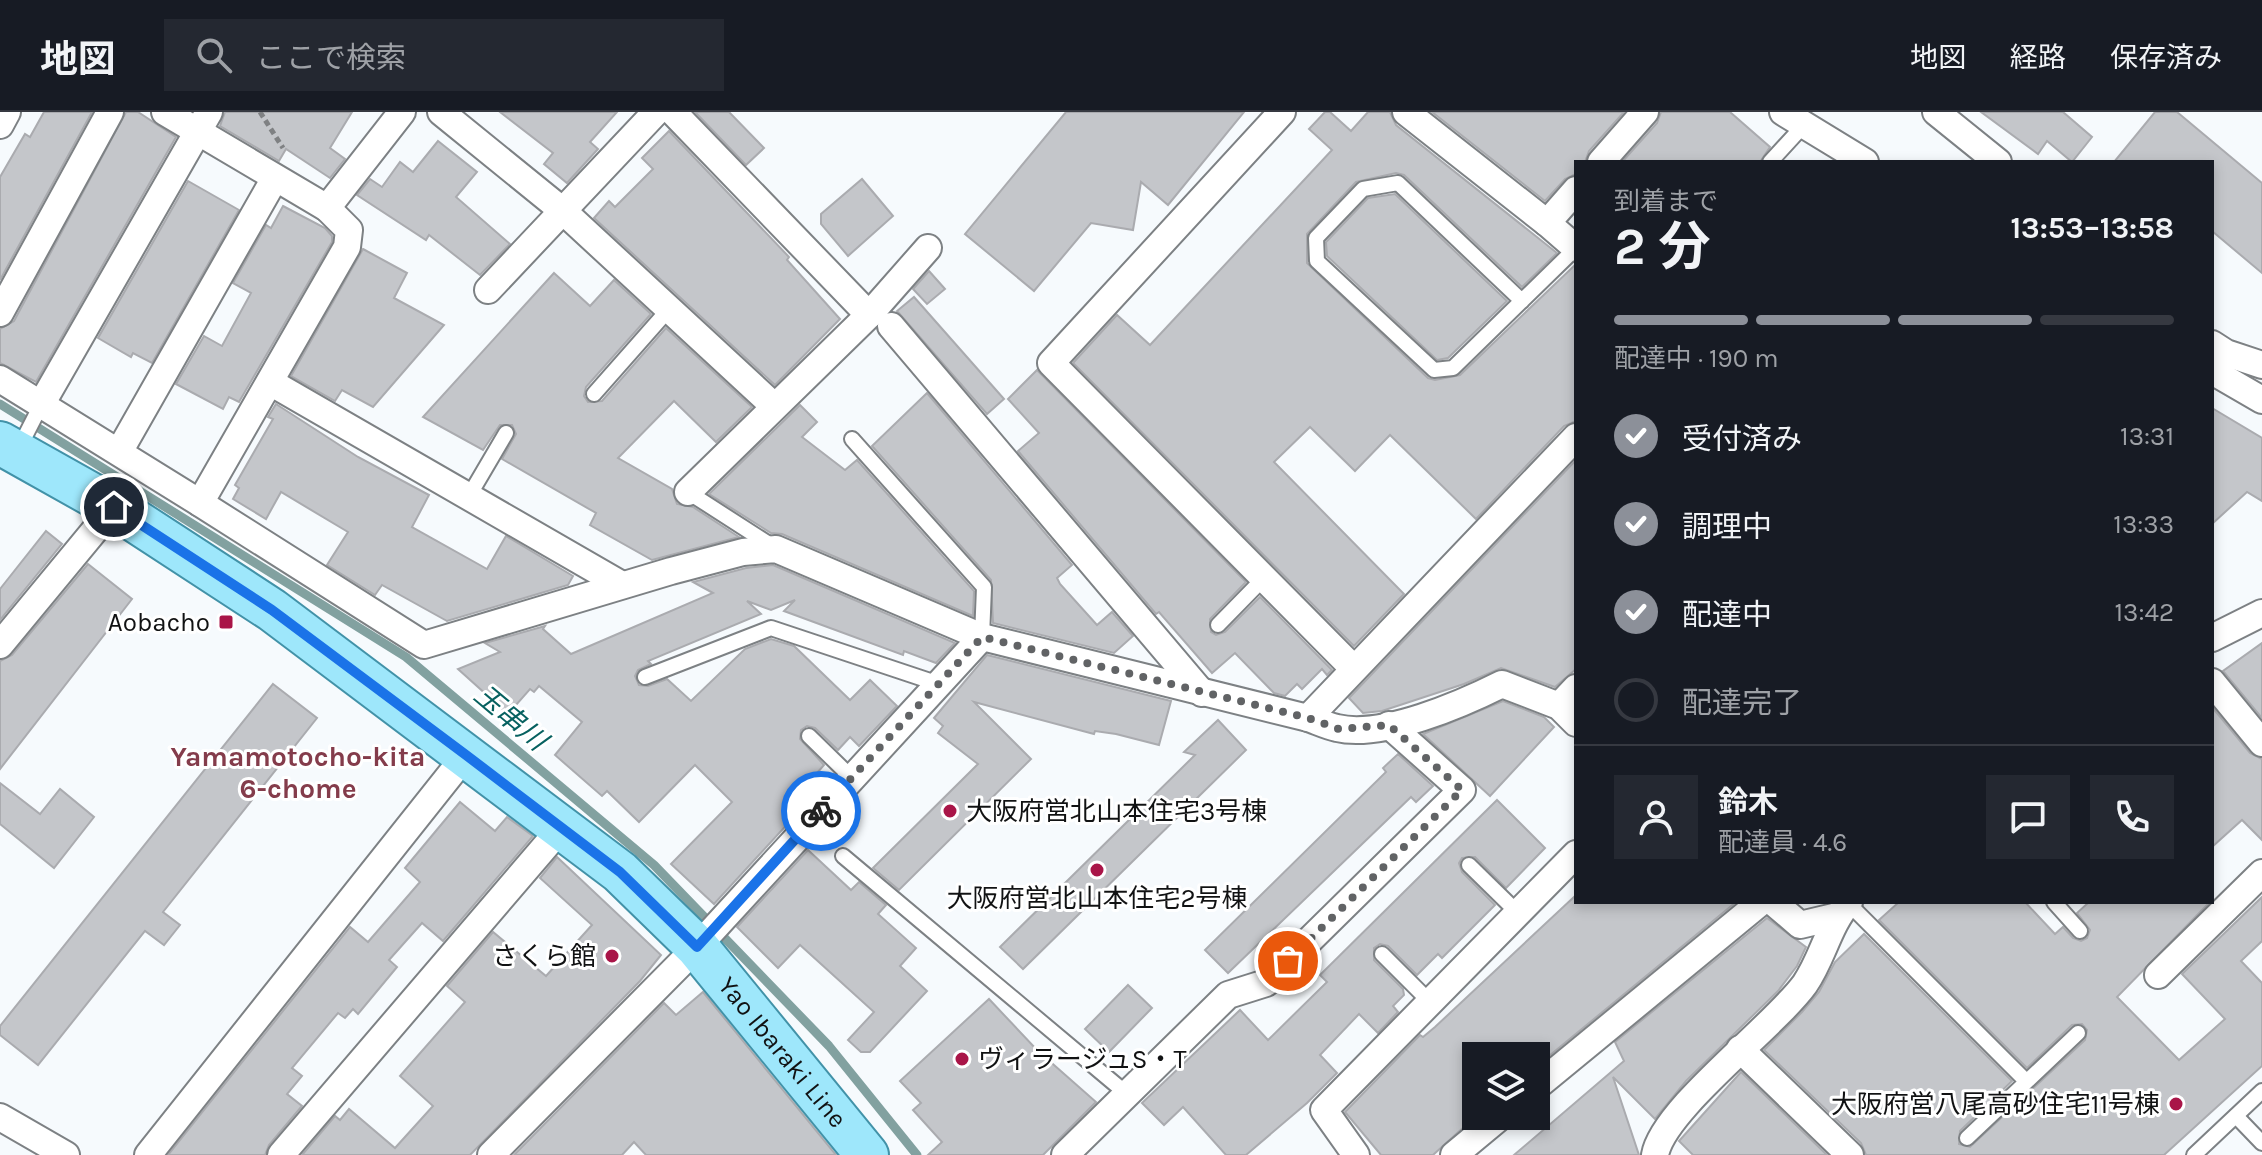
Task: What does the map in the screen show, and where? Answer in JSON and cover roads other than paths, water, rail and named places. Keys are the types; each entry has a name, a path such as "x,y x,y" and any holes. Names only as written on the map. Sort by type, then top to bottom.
{"main road":[{"name":"Yao Ibaraki Line","path":"14,443 272,610 620,872 698,945 867,1155"}],"street":[{"path":"0,125 7,112"},
{"path":"0,313 110,112"},
{"path":"165,112 202,121 275,178 327,208 349,230 347,247 200,503"},
{"path":"327,208 402,112"},
{"path":"441,112 563,211 774,406"},
{"path":"488,290 656,112"},
{"path":"673,112 880,320 1202,693"},
{"path":"1282,112 1051,363 1354,669"},
{"path":"1406,112 1574,246"},
{"path":"1603,160 1645,112"},
{"path":"1936,112 1996,160"},
{"path":"1794,118 1862,160"},
{"path":"39,408 202,121"},
{"path":"119,452 275,178"},
{"path":"1547,223 1574,192"},
{"path":"688,492 774,406 880,320 928,248"},
{"path":"2214,345 2226,353 2262,365"},
{"path":"2214,372 2262,400"},
{"path":"0,379 39,408 119,452 424,645 622,585 743,552 776,549 982,637 1308,718 1339,729 1389,725 1449,710 1502,684 1570,706"},
{"path":"270,382 622,585"},
{"path":"1308,718 1574,439"},
{"path":"0,645 114,507"},
{"path":"2214,637 2262,613"},
{"path":"491,1155 698,945 982,637"},
{"path":"2214,684 2262,743"},
{"path":"1065,1155 1228,995 1266,983 1462,790 1389,725"},
{"path":"148,1155 466,755"},
{"path":"281,1155 562,827"},
{"path":"1356,1155 1324,1110 1574,856"},
{"path":"2158,975 2262,873"},
{"path":"1550,1075 1759,904"},
{"path":"1775,904 1800,925 1845,907"},
{"path":"1655,1154 1671,1122 1805,983 1845,907"},
{"path":"1740,1049 1850,1155"},
{"path":"0,1117 66,1155"},
{"path":"1454,1155 1484,1130"}],"lane":[{"path":"1771,160 1794,118"},
{"path":"1522,301 1398,183 1363,189 1316,238 1317,261 1434,370 1453,368 1522,301 1574,250"},
{"path":"594,394 669,309"},
{"path":"14,443 39,408"},
{"path":"469,496 506,433"},
{"path":"852,439 984,587 982,637"},
{"path":"688,492 776,549"},
{"path":"1218,625 1264,578"},
{"path":"645,677 771,628 939,684"},
{"path":"809,736 852,778"},
{"path":"843,856 1127,1094"},
{"path":"1469,865 1518,913"},
{"path":"2056,904 2080,931"},
{"path":"1845,907 2026,1081"},
{"path":"1382,954 1430,1002"},
{"path":"1967,1138 2078,1033"},
{"path":"2194,1155 2262,1091"},
{"path":"2236,1116 2262,1143"}],"waterway":[{"name":"玉串川","path":"0,404 406,657 654,865 829,1046 917,1155"}],"place":[{"name":"Aobacho","path":"226,622"},
{"name":"大阪府営北山本住宅3号棟","path":"950,811"},
{"name":"大阪府営北山本住宅2号棟","path":"1097,870"},
{"name":"さくら館","path":"612,956"},
{"name":"ヴィラージュS・T","path":"962,1059"},
{"name":"大阪府営八尾高砂住宅11号棟","path":"2176,1104"}],"district":[{"name":"Yamamotocho-kita 6-chome","path":"298,772"}]}
